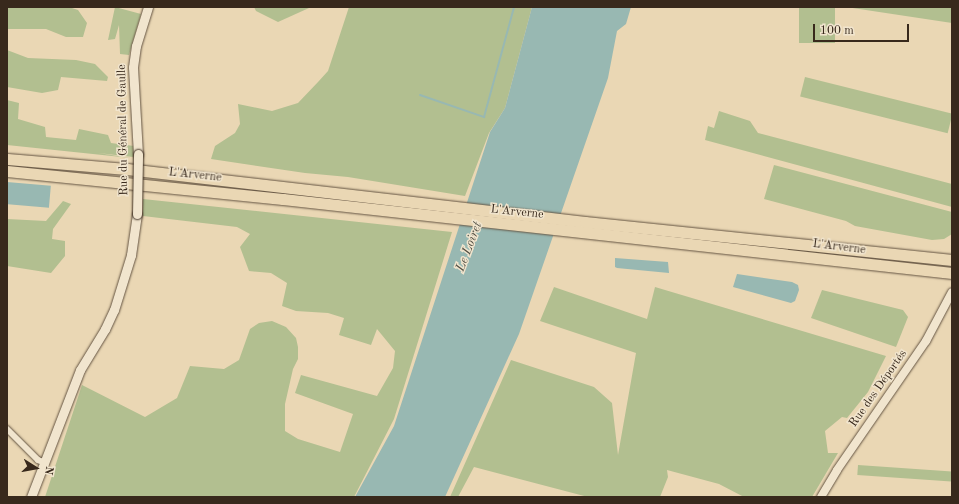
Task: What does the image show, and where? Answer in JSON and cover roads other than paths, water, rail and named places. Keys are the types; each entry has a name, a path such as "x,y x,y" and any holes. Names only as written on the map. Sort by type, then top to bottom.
{"highway":[{"name":"L'Arverne","path":"7,159 127,169 440,204 585,222 952,260"},
{"name":"L'Arverne","path":"7,171 275,198 439,218 952,273"}],"main road":[{"name":"Rue du Général de Gaulle","path":"31,497 43,462 80,370 105,329 114,310 131,255 137,214 138,154 133,66 136,46 148,7"}],"street":[{"name":"Rue des Déportés","path":"821,497 837,470 926,341 951,293"},
{"path":"7,429 38,460 43,462"}],"water":[{"name":"Le Loiret","path":"532,7 631,7 626,24 617,31 608,78 519,334 445,497 355,497 394,426 490,132 505,108"},
{"path":"7,182 51,186 49,208 7,204"},
{"path":"615,258 668,262 669,273 617,268 615,267"},
{"path":"737,274 792,282 798,285 799,290 795,301 791,303 733,287"}],"waterway":[{"path":"420,95 484,117 514,7"}]}
